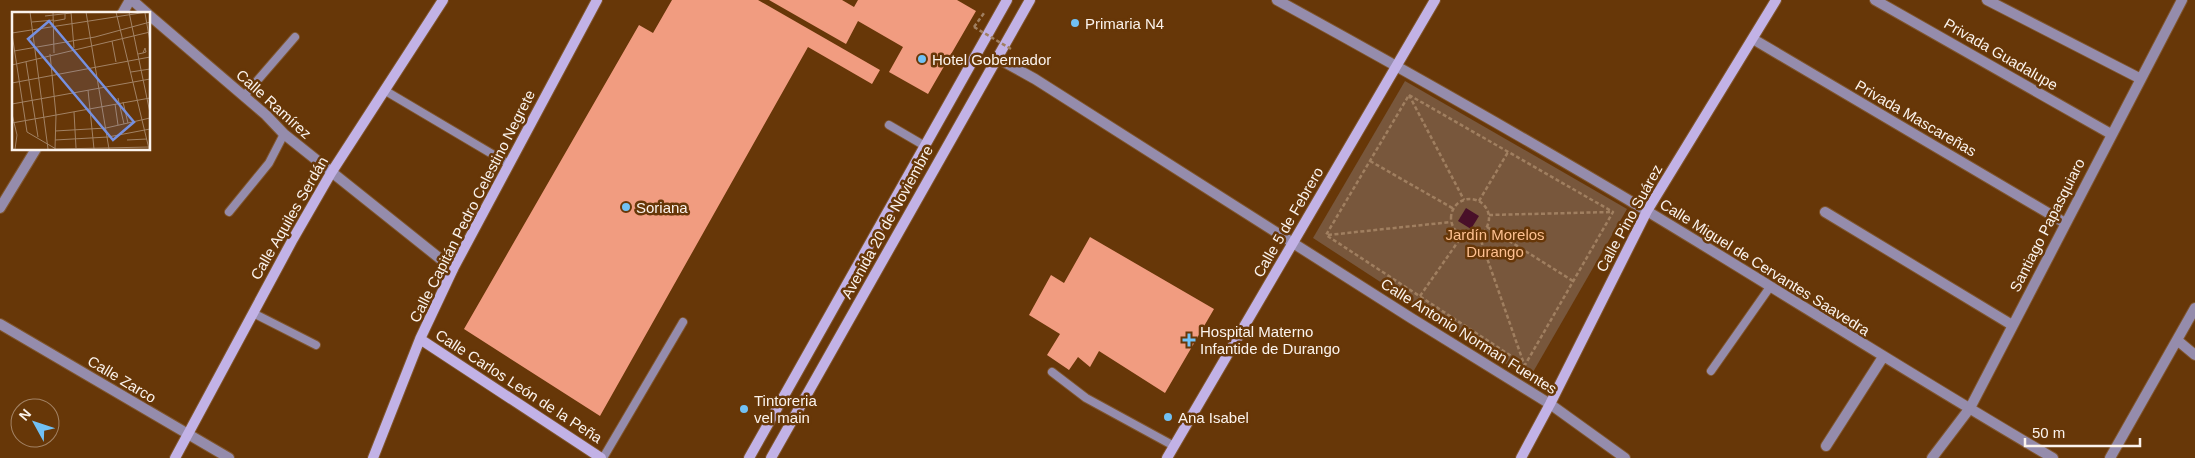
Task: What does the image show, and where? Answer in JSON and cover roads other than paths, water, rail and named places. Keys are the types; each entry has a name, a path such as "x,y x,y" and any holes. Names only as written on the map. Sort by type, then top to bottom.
{"street":[{"path":"123,12 131,0"},
{"name":"Calle Ramírez","path":"131,0 146,12"},
{"name":"Calle Aquiles Serdán","path":"175,458 253,312 332,173 443,0"},
{"name":"Calle Capitán Pedro Celestino Negrete","path":"374,458 420,339 453,269 597,0"},
{"name":"Avenida 20 de Noviembre","path":"749,458 1007,0"},
{"name":"Avenida 20 de Noviembre","path":"771,458 1030,0"},
{"name":"Calle Miguel de Cervantes Saavedra","path":"1277,0 1397,66 1647,211 1883,357 2053,458"},
{"name":"Calle 5 de Febrero","path":"1167,458 1435,0"},
{"name":"Calle Pino Suárez","path":"1521,458 1647,211 1776,0"},
{"name":"Privada Guadalupe","path":"1876,0 2111,134"},
{"path":"1987,0 2141,79"},
{"name":"Santiago Papasquiaro","path":"1932,458 1970,408 2182,0"},
{"name":"Calle Ramírez","path":"150,16 244,96 284,134 453,269"},
{"name":"Privada Mascareñas","path":"1753,39 2065,222"},
{"name":"Calle Antonio Norman Fuentes","path":"997,58 1035,79 1550,404 1625,458"},
{"path":"0,208 35,150"},
{"path":"1825,212 2012,325"},
{"path":"2110,458 2195,308"},
{"name":"Calle Zarco","path":"0,324 229,458"},
{"name":"Calle Carlos León de la Peña","path":"420,339 602,458"},
{"path":"2177,340 2195,355"},
{"path":"1826,446 1883,357"}],"lane":[{"path":"244,96 295,37"},
{"path":"384,90 509,164"},
{"path":"889,125 925,146"},
{"path":"229,212 269,163 284,134"},
{"path":"1711,371 1770,287"},
{"path":"253,312 316,345"},
{"path":"602,458 683,322"},
{"path":"1052,372 1086,398 1174,446"}],"place":[{"name":"Primaria N4","path":"1075,23"},
{"name":"Hotel Gobernador","path":"922,59"},
{"name":"Soriana","path":"626,207"},
{"name":"Hospital Materno Infantide de Durango","path":"1189,340"},
{"name":"Tintoreria vel main","path":"744,409"},
{"name":"Ana Isabel","path":"1168,417"}],"park label":[{"name":"Jardín Morelos Durango","path":"1495,242"}]}
